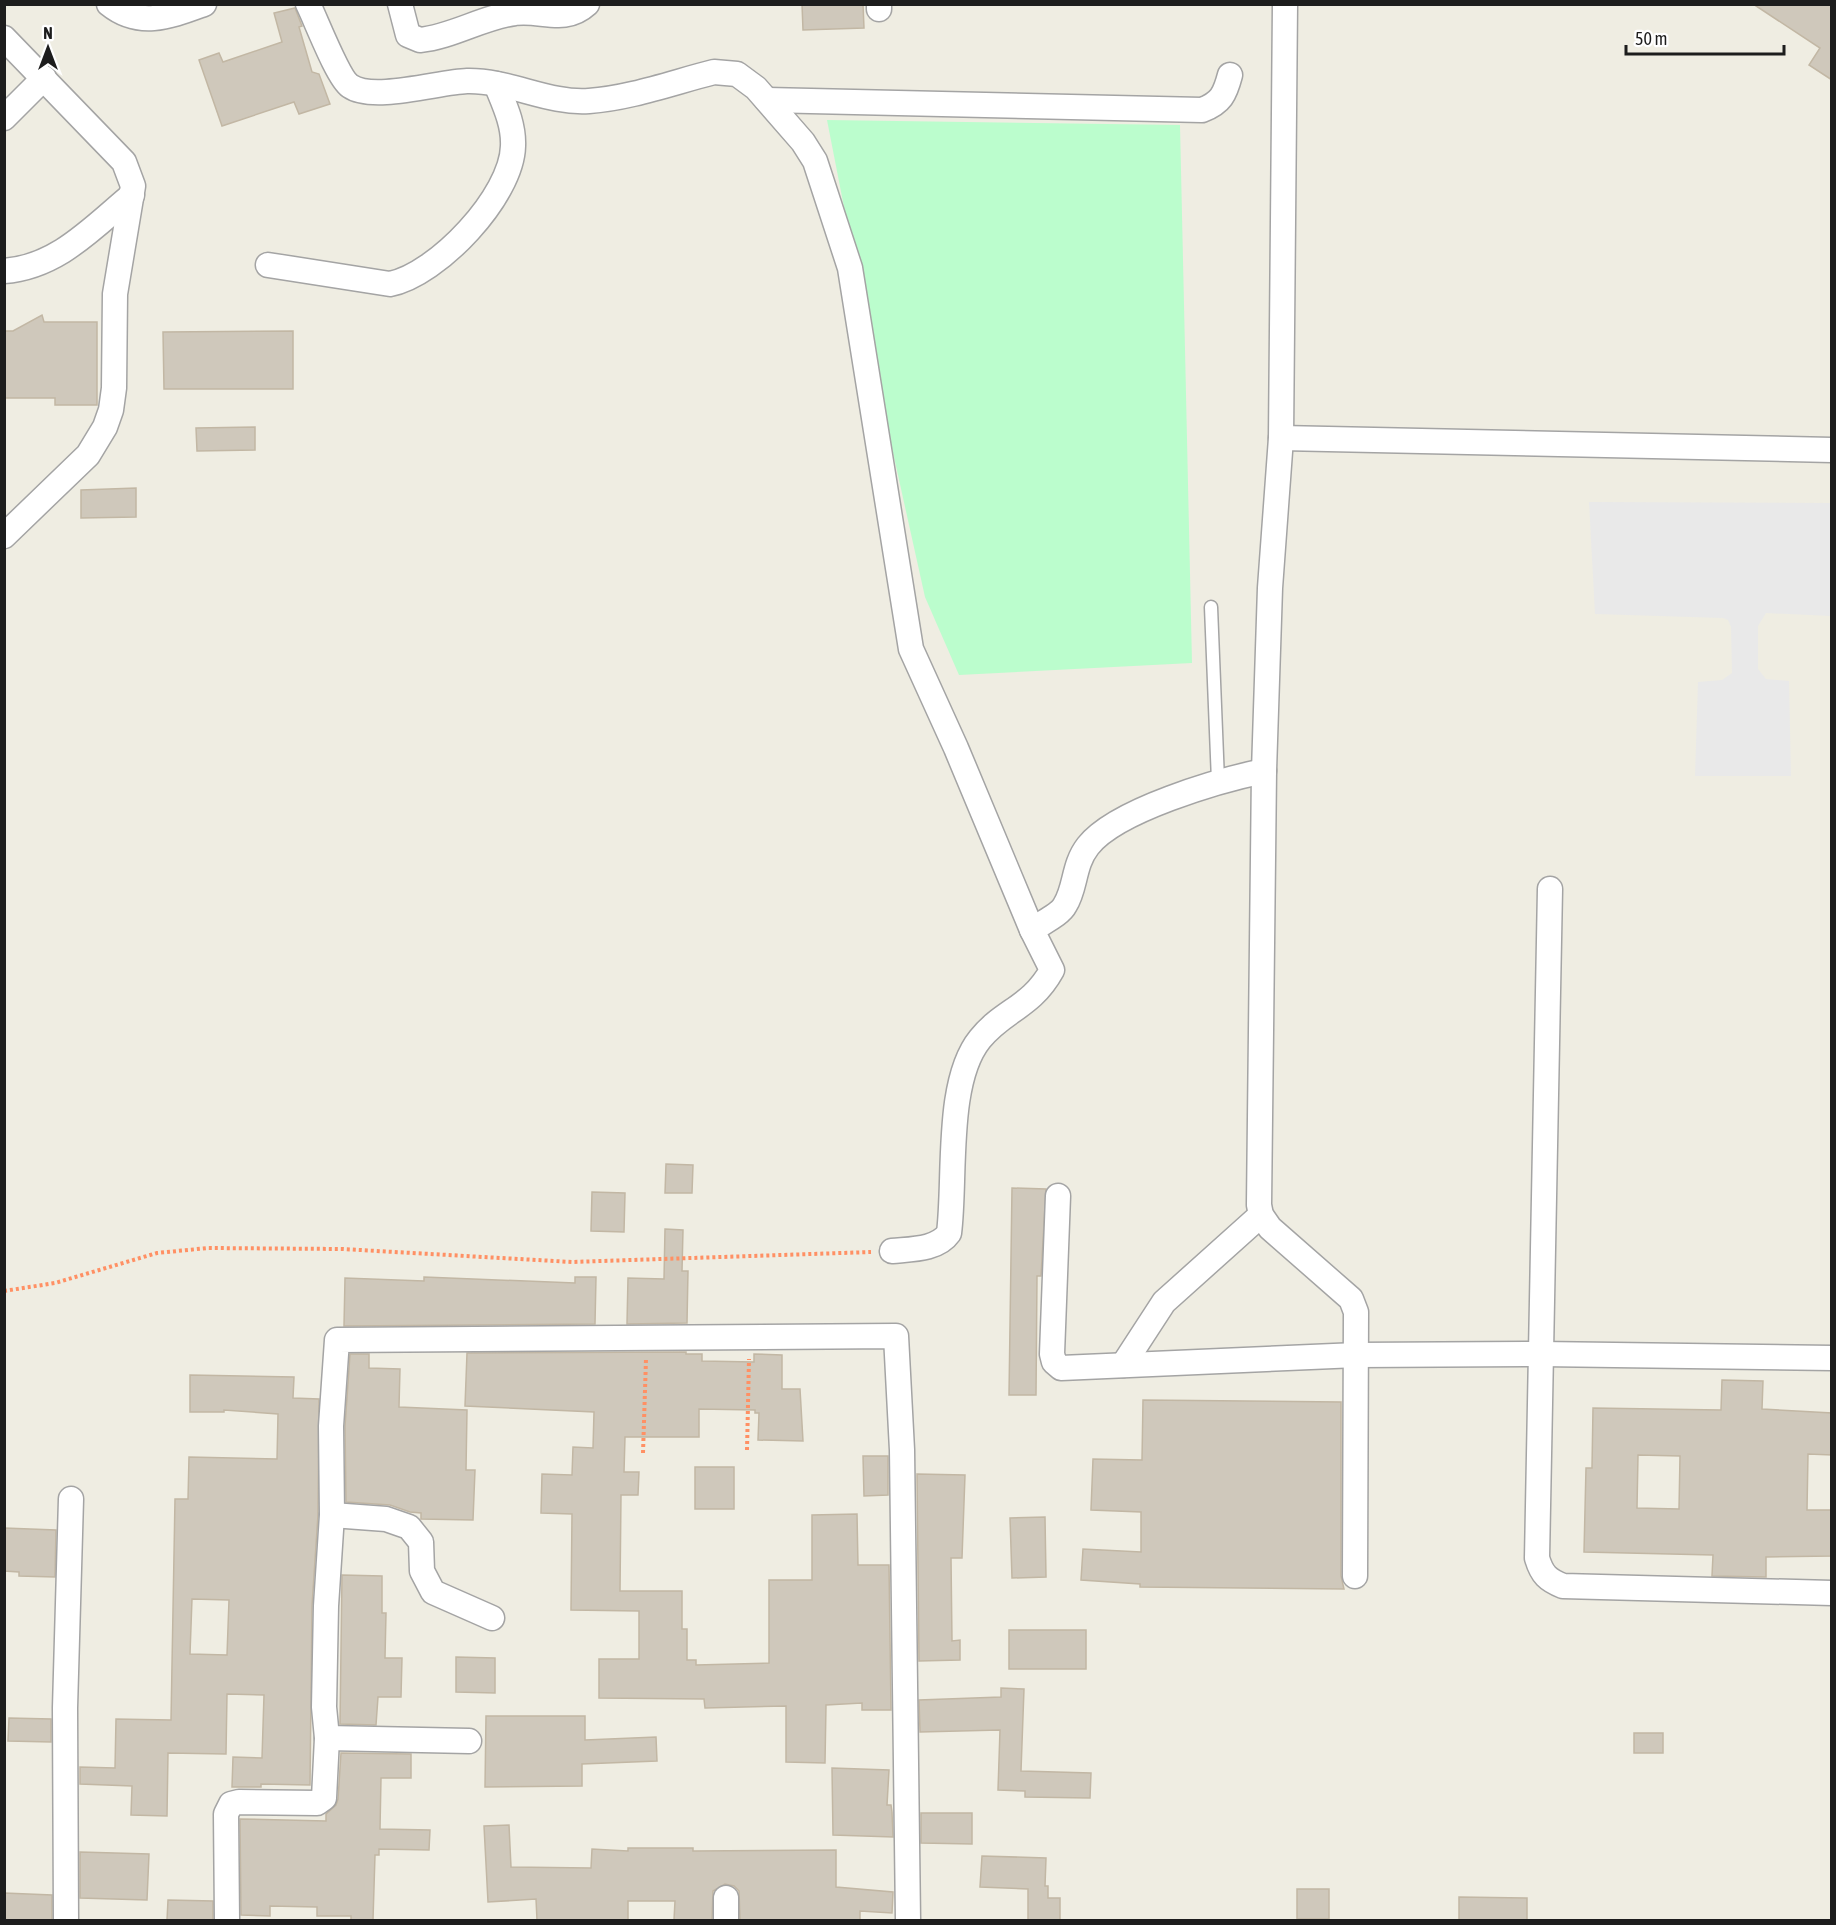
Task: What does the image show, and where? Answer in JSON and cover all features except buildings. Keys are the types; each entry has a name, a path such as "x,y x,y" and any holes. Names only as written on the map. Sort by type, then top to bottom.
{"street":[{"path":"109,4 120,14 153,19 204,4"},
{"path":"309,4 344,80 357,89 378,91 467,81 496,84 554,98 588,101 714,72 726,72 747,79 803,141 815,161 850,268 911,649 956,748 1032,930 1052,970 1038,991 980,1039 962,1076 958,1099 949,1233 941,1242 930,1246 892,1251"},
{"path":"400,4 408,35 420,40 512,13 565,16 578,12 587,4"},
{"path":"1285,4 1281,438 1270,588 1264,771 1259,1205 1261,1215 1270,1228 1351,1299 1357,1324 1355,1576"},
{"path":"4,38 124,162 129,172 132,195 115,294 114,388 111,410 105,426 87,455 4,536"},
{"path":"767,100 1202,110 1220,101 1225,94 1230,75"},
{"path":"4,118 44,78"},
{"path":"268,265 390,284 404,281 440,256 490,205 502,186 511,162 513,145 510,120 496,84"},
{"path":"4,271 46,261 65,251 132,195"},
{"path":"1281,438 1832,450"},
{"path":"1032,930 1065,906 1081,857 1090,844 1103,832 1137,813 1218,781 1264,771"},
{"path":"1550,889 1537,1558 1544,1577 1563,1586 1572,1587 1832,1593"},
{"path":"1058,1196 1052,1339 1054,1362 1060,1368 1357,1355 1541,1354 1832,1358"},
{"path":"1122,1365 1164,1302 1261,1215"},
{"path":"227,1920 226,1814 229,1807 239,1802 321,1802 324,1798 327,1738 324,1707 326,1606 332,1515 331,1426 337,1340 896,1336 902,1450 908,1920"},
{"path":"66,1920 65,1708 71,1499"},
{"path":"332,1515 386,1519 409,1527 421,1542 423,1576 433,1592 492,1618"},
{"path":"327,1738 469,1741"}],"lane":[{"path":"1211,607 1218,781"}],"path":[{"path":"4,1291 55,1283 157,1252 208,1248 342,1249 572,1262 892,1251"},
{"path":"747,1450 750,1337"},
{"path":"643,1453 647,1338"}],"green space":[{"path":"827,120 1180,125 1192,663 959,675 925,597 884,412"}],"shaded area":[{"path":"1589,502 1831,503 1831,616 1766,613 1758,626 1758,669 1766,679 1789,681 1791,776 1695,776 1698,682 1722,680 1732,673 1731,627 1728,620 1723,618 1595,614"}]}
